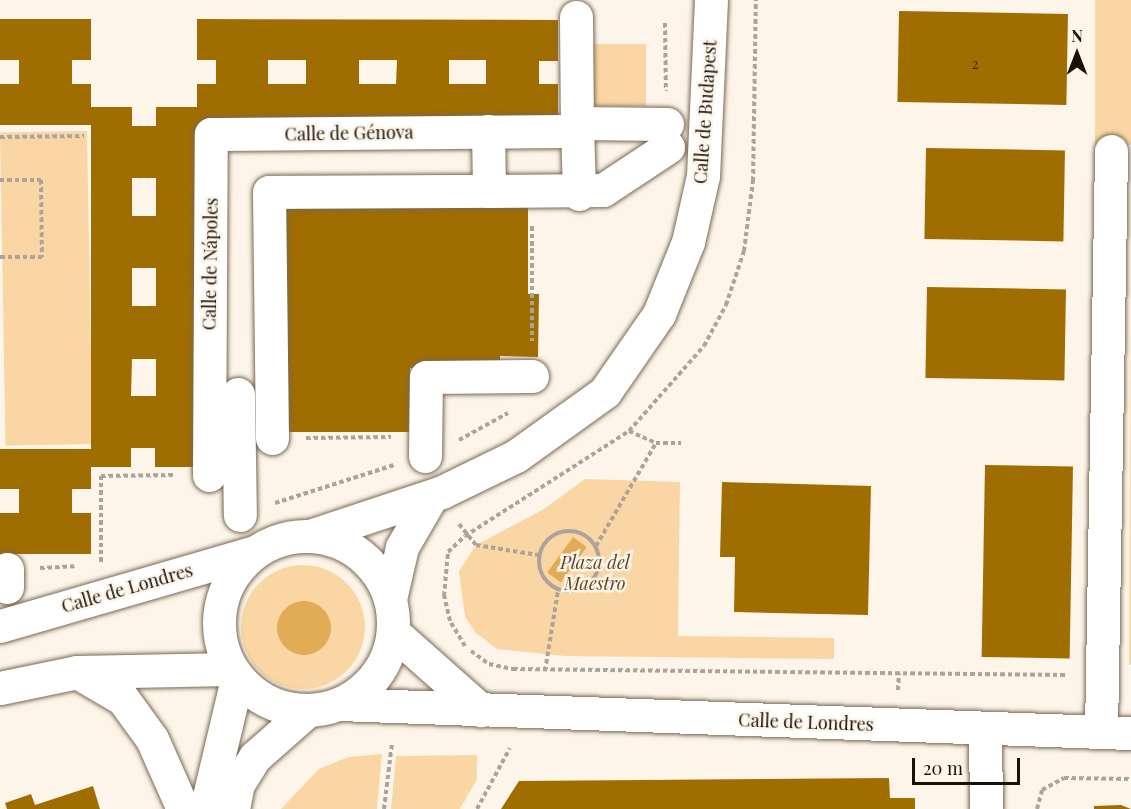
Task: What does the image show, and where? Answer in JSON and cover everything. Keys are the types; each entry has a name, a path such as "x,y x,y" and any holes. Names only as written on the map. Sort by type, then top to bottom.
{"street":[{"name":"Calle de Budapest","path":"310,536 431,497 516,456 605,392 659,314 688,242 703,176 711,0"},
{"path":"576,16 579,194"},
{"name":"Calle de Génova","path":"211,134 488,131 577,127 668,136"},
{"path":"488,131 489,191"},
{"name":"Calle de Nápoles","path":"211,134 224,394 240,515"},
{"path":"272,438 269,192 489,191 579,194 629,178 668,136"},
{"path":"1111,151 1102,675 1116,732"},
{"path":"425,446 426,377 532,376"},
{"path":"224,394 272,395"},
{"name":"Calle de Nápoles","path":"209,475 224,394"},
{"path":"390,599 365,559 341,543 310,536 282,539 255,552 232,576 221,601 218,631 234,674 274,705 307,711 339,704 369,684 386,660 393,632 390,599 402,547 431,497"},
{"name":"Calle de Londres","path":"0,626 255,552"},
{"path":"393,632 482,710"},
{"path":"0,688 77,672 234,674"},
{"path":"77,672 123,699 152,739 183,809"},
{"path":"206,809 234,674"},
{"name":"Calle de Londres","path":"339,704 1116,732"},
{"path":"233,809 238,784 255,756 307,711"},
{"path":"985,729 986,809"}],"path":[{"path":"756,0 753,181 744,251 704,346 629,431 465,536 448,552 444,596 450,621 464,645 489,664 545,671 1102,675"},
{"path":"665,22 668,136"},
{"path":"0,137 84,136"},
{"path":"0,180 41,180 42,257 0,257"},
{"path":"240,515 425,446 510,411 532,376 532,192"},
{"path":"629,431 656,443 681,443"},
{"path":"272,438 425,446"},
{"path":"597,546 583,533 568,530 548,537 538,555 542,579 558,591 579,591 599,573 597,546 656,443"},
{"path":"101,564 101,476 209,475"},
{"path":"91,567 112,561"},
{"path":"7,578 101,564"},
{"path":"59,575 80,570"},
{"path":"544,712 545,671 558,591"},
{"path":"384,809 392,743"},
{"path":"477,809 510,747"},
{"path":"1037,809 1042,789 1065,777 1131,779"}],"green space":[{"path":"1095,0 1131,0 1131,145 1095,145"},
{"path":"577,44 646,44 646,106 577,106"},
{"path":"87,131 92,444 5,445 0,133"},
{"path":"1131,309 1131,665 1129,665"},
{"name":"Plaza del Maestro","path":"585,479 680,482 678,636 834,638 834,659 565,656 497,649 476,633 465,617 459,571 476,545 544,509"},
{"path":"303,565 327,570 347,583 360,603 365,627 360,651 347,671 327,684 303,689 279,684 259,671 246,651 241,627 246,603 259,583 279,570"},
{"path":"382,754 377,809 281,809 319,769 348,757"},
{"path":"477,755 477,779 460,809 391,809 396,756"}],"shaded area":[{"path":"573,537 587,547 561,583 547,573"},
{"path":"304,601 314,603 323,609 329,618 331,628 329,638 323,647 314,653 304,655 294,653 285,647 279,638 277,628 279,618 285,609 294,603"}],"building":[{"path":"899,11 1068,14 1066,105 897,102"},
{"path":"0,19 91,19 91,60 72,60 72,84 91,84 91,107 132,107 132,126 156,126 156,107 197,107 197,84 216,84 216,60 197,60 197,19 558,20 558,61 539,61 539,84 558,84 558,126 197,125 196,467 155,467 155,448 131,448 131,467 91,467 91,489 72,489 72,513 91,513 91,554 0,554 0,513 19,513 19,489 0,489 0,449 91,449 91,125 0,125 0,84 19,84 19,60 0,60","holes":["268,60 306,60 306,84 268,84","359,60 397,60 396,84 359,84","449,60 486,60 486,84 449,84","132,178 156,178 156,216 132,216","132,268 156,268 156,306 132,306","132,359 156,359 156,396 131,396"]},
{"path":"926,148 1065,150 1063,241 924,239"},
{"path":"280,198 528,199 528,294 539,294 538,357 500,356 500,369 410,368 409,432 278,432"},
{"path":"927,287 1066,289 1064,380 925,378"},
{"path":"985,465 1073,467 1070,659 982,657"},
{"path":"722,482 871,486 868,615 734,612 735,557 720,557"},
{"path":"889,778 890,798 915,798 915,809 501,809 519,781"},
{"path":"93,786 100,809 7,809 5,803 31,794 35,805"},
{"path":"1121,805 1131,809 1094,809 1094,806"}]}
